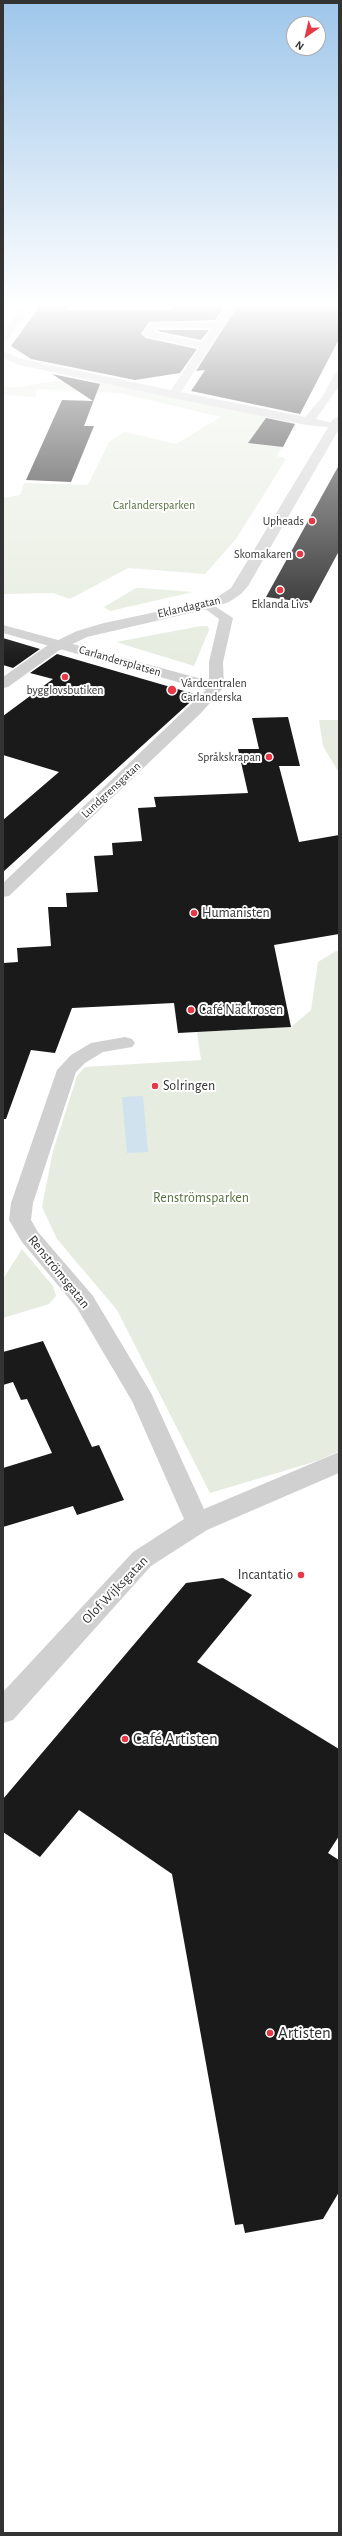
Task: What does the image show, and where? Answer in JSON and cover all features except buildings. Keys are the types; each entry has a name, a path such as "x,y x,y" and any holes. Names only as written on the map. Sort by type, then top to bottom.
{"street":[{"name":"Eklandagatan","path":"3,684 60,644 104,627 207,605 229,596 241,586 334,425"},
{"path":"207,605 226,618 216,662 217,687"},
{"name":"Carlandersplatsen","path":"3,629 198,684 217,687"},
{"name":"Lundgrensgatan","path":"3,892 196,710 217,687"},
{"name":"Renströmsgatan","path":"125,1042 98,1048 78,1059 68,1070 22,1203 20,1220 30,1237 85,1302 139,1393 198,1523"},
{"name":"Olof Wijksgatan","path":"3,1711 142,1559 198,1523 339,1462"}],"green space":[{"name":"Carlandersparken","path":"207,425 295,425 296,431 260,427 249,443 282,447 277,456 286,459 236,539 205,574 128,568 70,599 53,593 3,594 3,498 20,495 24,483 88,485 109,442 125,432 176,444"},
{"path":"136,588 193,592 110,611 104,607"},
{"path":"208,626 209,630 194,666 116,642"},
{"path":"319,720 339,720 339,773 323,746"},
{"name":"Renströmsparken","path":"336,951 339,951 339,1451 317,1461 210,1493 117,1310 57,1239 42,1207 53,1151 77,1076 85,1067 201,1060 197,1032 291,1027 311,1010 318,962"},
{"path":"22,1249 53,1286 56,1296 49,1304 3,1318 3,1279"}],"water":[{"path":"143,1096 148,1152 127,1153 122,1097"}],"place":[{"name":"Upheads","path":"312,521"},
{"name":"Skomakaren","path":"300,554"},
{"name":"Eklanda Livs","path":"280,590"},
{"name":"bygglovsbutiken","path":"65,677"},
{"name":"Vårdcentralen Carlanderska","path":"172,690"},
{"name":"Språkskrapan","path":"269,757"},
{"name":"Humanisten","path":"194,913"},
{"name":"Café Näckrosen","path":"191,1010"},
{"name":"Solringen","path":"155,1086"},
{"name":"Incantatio","path":"301,1575"},
{"name":"Café Artisten","path":"125,1739"},
{"name":"Artisten","path":"270,2033"}]}
